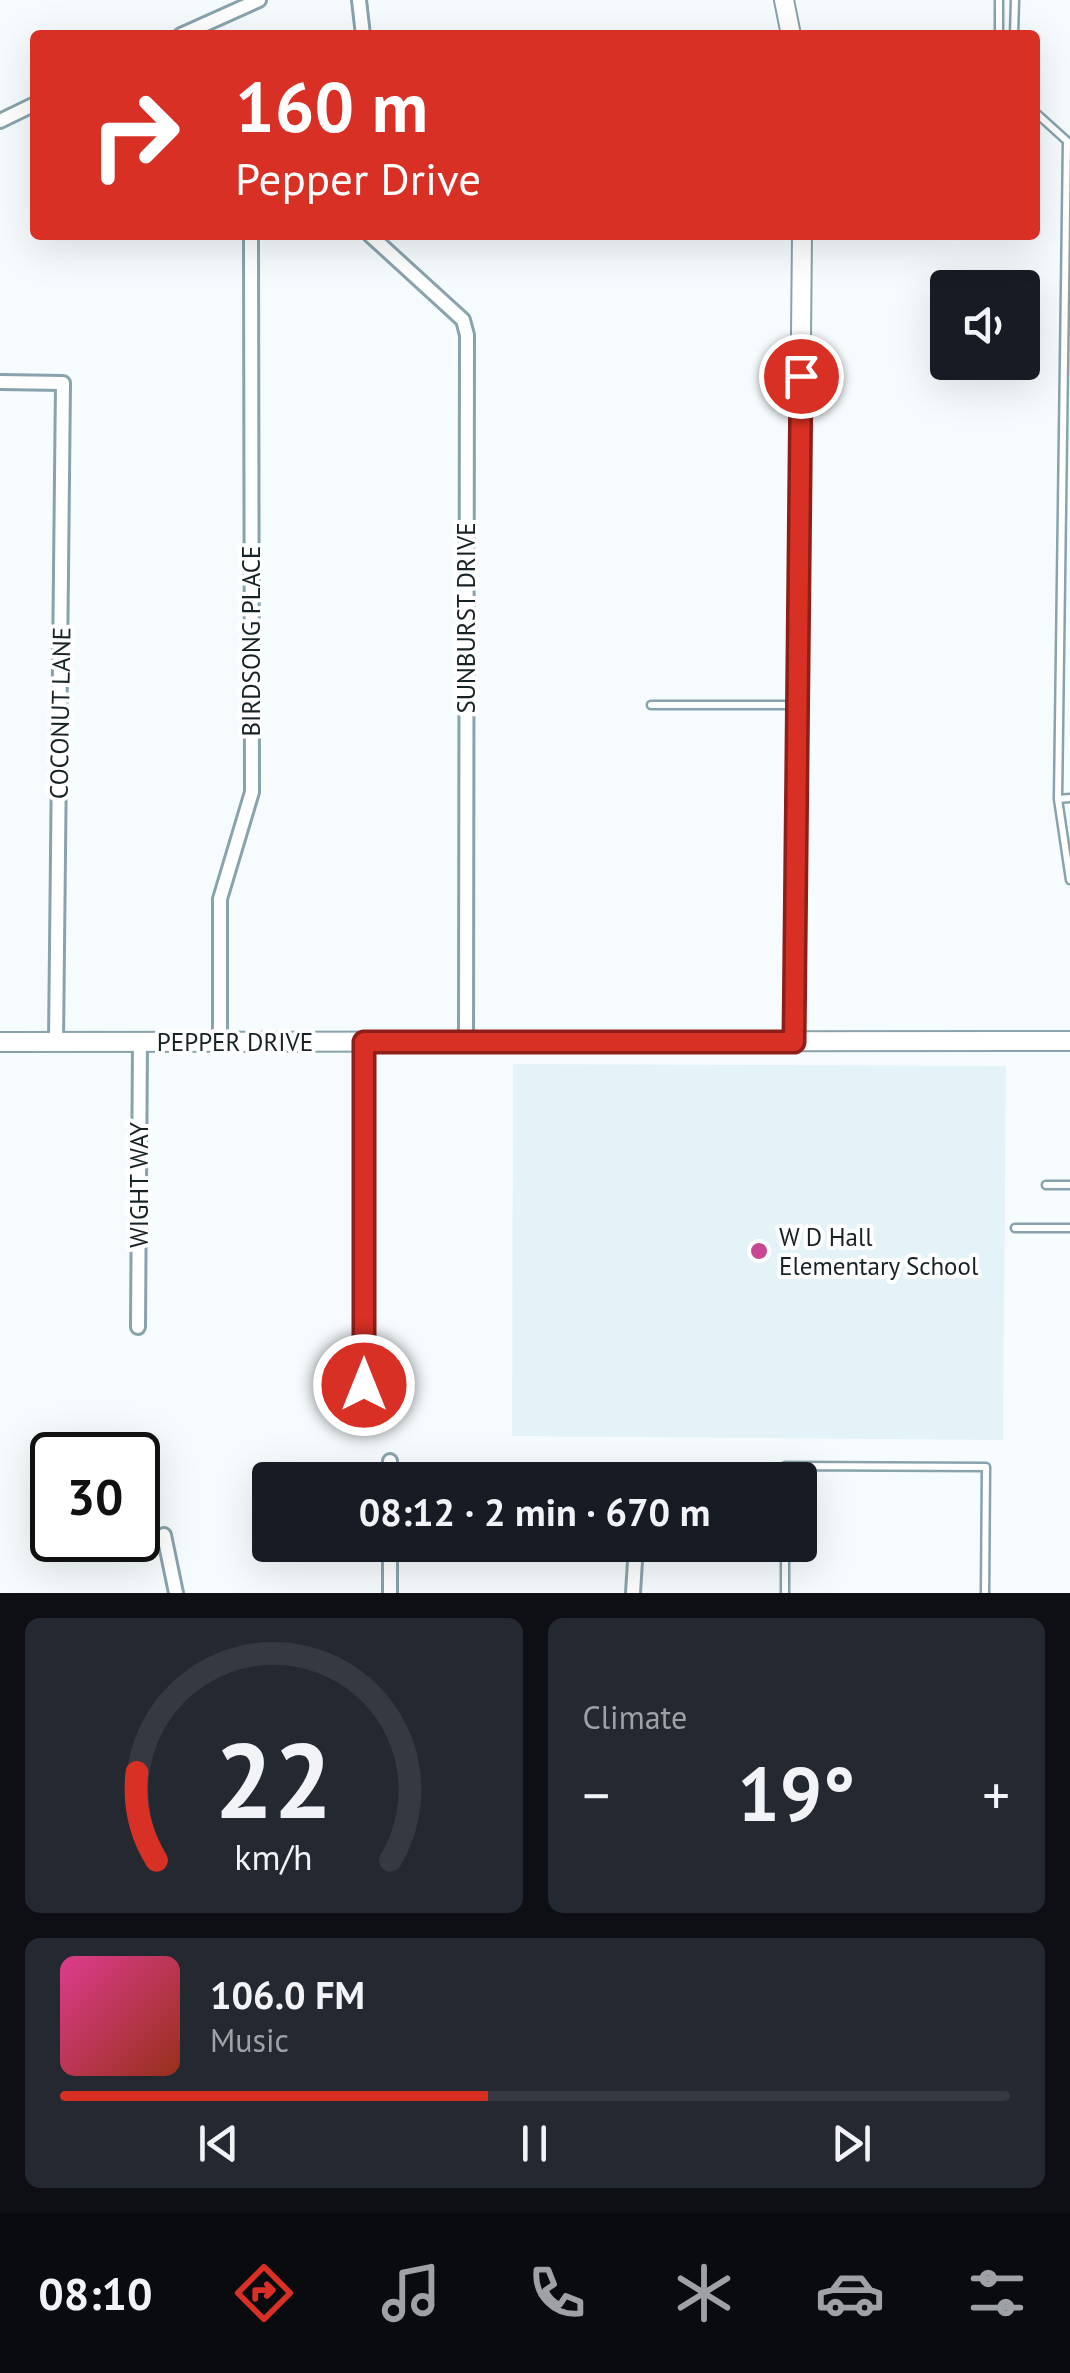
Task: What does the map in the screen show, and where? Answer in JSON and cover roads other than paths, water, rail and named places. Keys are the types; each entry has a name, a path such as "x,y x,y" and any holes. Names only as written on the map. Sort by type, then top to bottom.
{"street":[{"path":"192,30 258,0"},
{"path":"358,0 361,30"},
{"path":"784,0 791,30"},
{"path":"0,120 30,106"},
{"name":"BIRDSONG PLACE","path":"220,1042 220,900 252,792 251,240"},
{"name":"SUNBURST DRIVE","path":"375,240 463,320 467,335 466,1043"},
{"path":"794,1042 802,240"},
{"name":"COCONUT LANE","path":"0,382 64,384 56,1042"},
{"name":"PEPPER DRIVE","path":"0,1042 1070,1042"},
{"name":"WIGHT WAY","path":"138,1327 140,1042"},
{"path":"364,1042 364,1385"},
{"path":"164,1534 176,1593"},
{"path":"390,1562 390,1593"},
{"path":"633,1593 635,1562"}],"lane":[{"path":"999,0 999,30"},
{"path":"1014,0 1014,30"},
{"path":"1040,117 1068,142 1058,799 1070,880"},
{"path":"651,704 797,705"},
{"path":"1058,799 1070,798"},
{"path":"1046,1184 1070,1185"},
{"path":"1016,1228 1070,1228"},
{"path":"817,1466 986,1467 985,1593"},
{"path":"785,1562 785,1593"}],"place":[{"name":"W D Hall Elementary School","path":"759,1251"}]}
